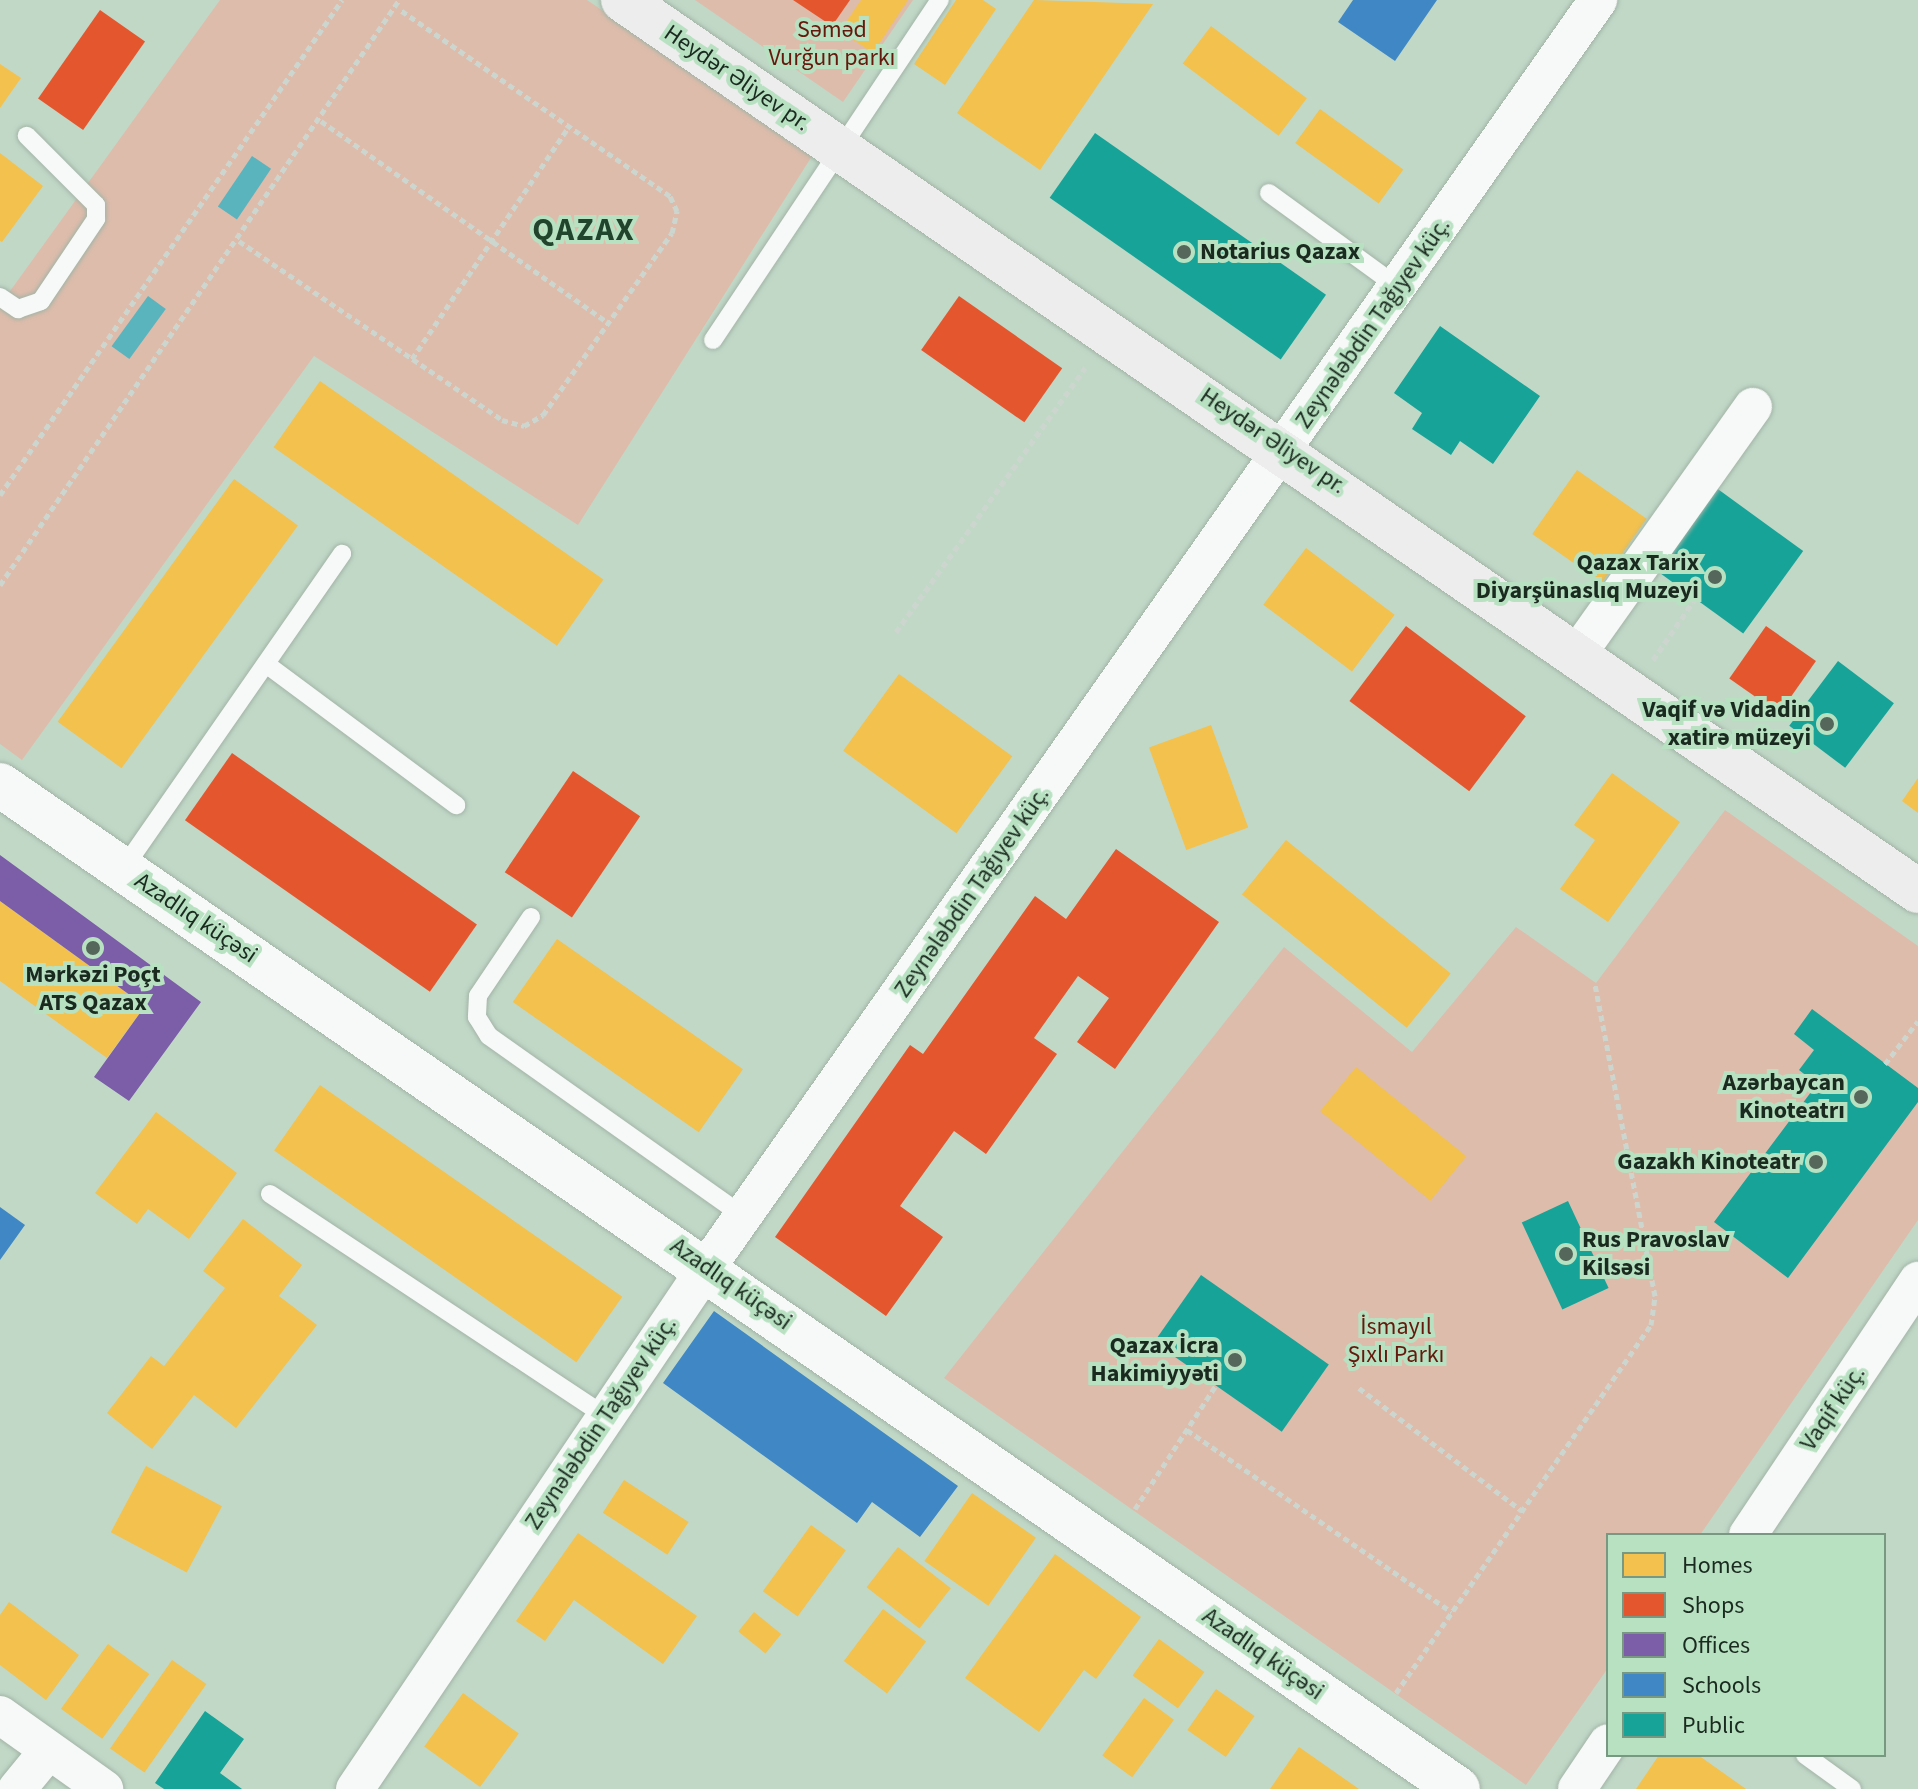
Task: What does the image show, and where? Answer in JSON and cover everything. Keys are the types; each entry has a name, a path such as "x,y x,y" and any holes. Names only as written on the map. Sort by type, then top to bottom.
{"main road":[{"name":"Heydər Əliyev pr.","path":"623,0 1286,449 1918,891"}],"street":[{"name":"Zeynələbdin Tağıyev küç.","path":"355,1789 707,1267 1286,449 1598,0"},
{"path":"1578,653 1753,407"},
{"name":"Azadlıq küçəsi","path":"0,785 707,1267 1458,1789"},
{"name":"Vaqif küç.","path":"1749,1533 1918,1281"},
{"path":"0,1715 104,1789"},
{"path":"1577,1789 1606,1746"},
{"path":"17,1789 49,1750"}],"lane":[{"path":"713,340 940,0"},
{"path":"0,297 18,309 41,301 96,219 96,205 27,136"},
{"path":"1269,193 1398,287"},
{"path":"123,869 342,554"},
{"path":"266,664 456,805"},
{"path":"531,917 478,996 477,1017 489,1036 743,1216"},
{"path":"270,1194 606,1416"},
{"path":"1808,1757 1852,1789"}],"path":[{"path":"0,495 342,0"},
{"path":"0,585 399,9 399,0"},
{"path":"239,241 502,420 524,426 543,415 672,233 677,211 670,196 399,9"},
{"path":"321,121 608,323"},
{"path":"412,359 569,126"},
{"path":"896,632 1111,331"},
{"path":"1632,691 1695,599"},
{"path":"1396,1693 1651,1325 1655,1296 1595,983"},
{"path":"1885,1064 1918,1021"},
{"path":"1135,1509 1216,1385"},
{"path":"1359,1388 1522,1511"},
{"path":"1187,1430 1452,1612"}],"green space":[{"path":"220,0 587,0 814,153 578,525 314,356 22,760 0,744 0,305"},
{"name":"Səməd Vurğun parkı","path":"695,0 913,0 843,102"},
{"name":"İsmayıl Şıxlı Parkı","path":"1725,810 1918,946 1918,1220 1701,1533 1606,1533 1606,1671 1526,1785 944,1378 1284,947 1412,1052 1516,927 1596,983"}],"water":[{"path":"252,156 271,169 237,219 218,207"},
{"path":"148,296 166,309 129,359 112,346"}],"building: Homes":[{"path":"861,0 908,0 873,53 840,31"},
{"path":"956,0 983,0 996,9 945,85 914,64"},
{"path":"1034,0 1153,4 1040,170 957,113"},
{"path":"1211,26 1307,98 1279,136 1183,64"},
{"path":"0,64 21,78 0,108"},
{"path":"1320,109 1403,170 1379,204 1295,143"},
{"path":"0,153 43,186 2,242 0,241"},
{"path":"320,381 603,579 557,646 274,447"},
{"path":"1577,470 1647,519 1602,583 1532,534"},
{"path":"234,479 298,525 122,768 58,722"},
{"path":"1306,548 1395,615 1352,672 1263,605"},
{"path":"899,674 1012,756 956,833 843,751"},
{"path":"1211,725 1248,827 1186,850 1149,748"},
{"path":"1612,773 1680,822 1608,922 1560,889 1595,840 1574,825"},
{"path":"1918,778 1918,813 1902,801"},
{"path":"1286,840 1451,973 1407,1028 1242,894"},
{"path":"0,901 145,1006 107,1058 0,981"},
{"path":"557,939 743,1069 699,1132 513,1002"},
{"path":"1356,1067 1466,1156 1430,1201 1320,1111"},
{"path":"320,1085 622,1297 576,1362 274,1151"},
{"path":"156,1112 237,1173 189,1239 148,1209 137,1224 95,1193"},
{"path":"243,1219 302,1265 279,1296 317,1325 236,1428 194,1395 152,1449 107,1413 151,1356 164,1366 225,1288 203,1271"},
{"path":"146,1466 222,1506 187,1573 111,1532"},
{"path":"624,1480 689,1522 667,1555 603,1513"},
{"path":"972,1493 1036,1538 988,1606 924,1561"},
{"path":"811,1525 846,1550 798,1617 763,1591"},
{"path":"578,1533 697,1616 663,1664 574,1600 545,1641 516,1621"},
{"path":"898,1547 951,1588 919,1628 867,1587"},
{"path":"1055,1554 1141,1617 1096,1679 1084,1670 1039,1732 965,1678"},
{"path":"9,1602 79,1655 46,1700 0,1665 0,1615"},
{"path":"883,1609 926,1641 887,1693 844,1661"},
{"path":"754,1612 781,1634 765,1653 738,1631"},
{"path":"1159,1639 1204,1672 1178,1708 1133,1675"},
{"path":"108,1644 149,1674 102,1739 61,1709"},
{"path":"172,1660 206,1684 144,1773 110,1748"},
{"path":"1216,1689 1255,1716 1226,1757 1187,1730"},
{"path":"463,1693 519,1734 480,1787 424,1746"},
{"path":"1144,1698 1174,1720 1132,1777 1102,1755"},
{"path":"1299,1747 1359,1789 1270,1789"},
{"path":"1658,1757 1701,1757 1746,1789 1636,1789"}],"building: Shops":[{"path":"793,0 850,0 832,26"},
{"path":"100,10 145,42 83,130 38,98"},
{"path":"959,296 1062,368 1024,422 921,350"},
{"path":"1406,626 1526,716 1469,791 1349,701"},
{"path":"1766,626 1816,661 1779,713 1729,678"},
{"path":"232,753 477,924 430,992 185,820"},
{"path":"573,771 640,816 572,917 505,872"},
{"path":"1116,849 1219,922 1115,1069 1077,1042 1109,998 1078,976 1034,1038 1057,1054 986,1154 954,1131 900,1206 943,1237 886,1316 775,1237 910,1045 923,1054 1035,896 1066,919"}],"building: Offices":[{"path":"0,855 201,1002 129,1101 94,1077 145,1006 0,901"}],"building: Schools":[{"path":"1353,0 1437,0 1395,61 1338,22"},
{"path":"0,1207 25,1225 0,1260"},
{"path":"714,1311 958,1486 920,1537 872,1502 857,1523 663,1383"}],"building: Public":[{"path":"1095,133 1326,295 1281,359 1050,198"},
{"path":"1440,326 1540,396 1493,464 1460,441 1451,455 1412,429 1422,413 1394,393"},
{"path":"1715,487 1803,551 1743,634 1655,570"},
{"path":"1838,661 1894,703 1845,768 1789,726"},
{"name":"Gazakh Kinoteatr","path":"1812,1009 1918,1088 1918,1102 1788,1278 1714,1222 1817,1084 1799,1070 1814,1050 1794,1034"},
{"path":"1568,1201 1609,1288 1562,1310 1522,1223"},
{"path":"1201,1275 1329,1364 1282,1432 1154,1342"},
{"path":"205,1711 244,1739 220,1773 242,1789 164,1789 155,1783"}],"place":[{"name":"Notarius Qazax","path":"1184,252"},
{"name":"Qazax Tarix Diyarşünaslıq Muzeyi","path":"1715,577"},
{"name":"Vaqif və Vidadin xatirə müzeyi","path":"1827,724"},
{"name":"Mərkəzi Poçt ATS Qazax","path":"93,948"},
{"name":"Azərbaycan Kinoteatrı","path":"1861,1097"},
{"name":"Gazakh Kinoteatr","path":"1816,1162"},
{"name":"Rus Pravoslav Kilsəsi","path":"1566,1254"},
{"name":"Qazax İcra Hakimiyyəti","path":"1235,1360"}],"district":[{"name":"QAZAX","path":"584,230"}]}
